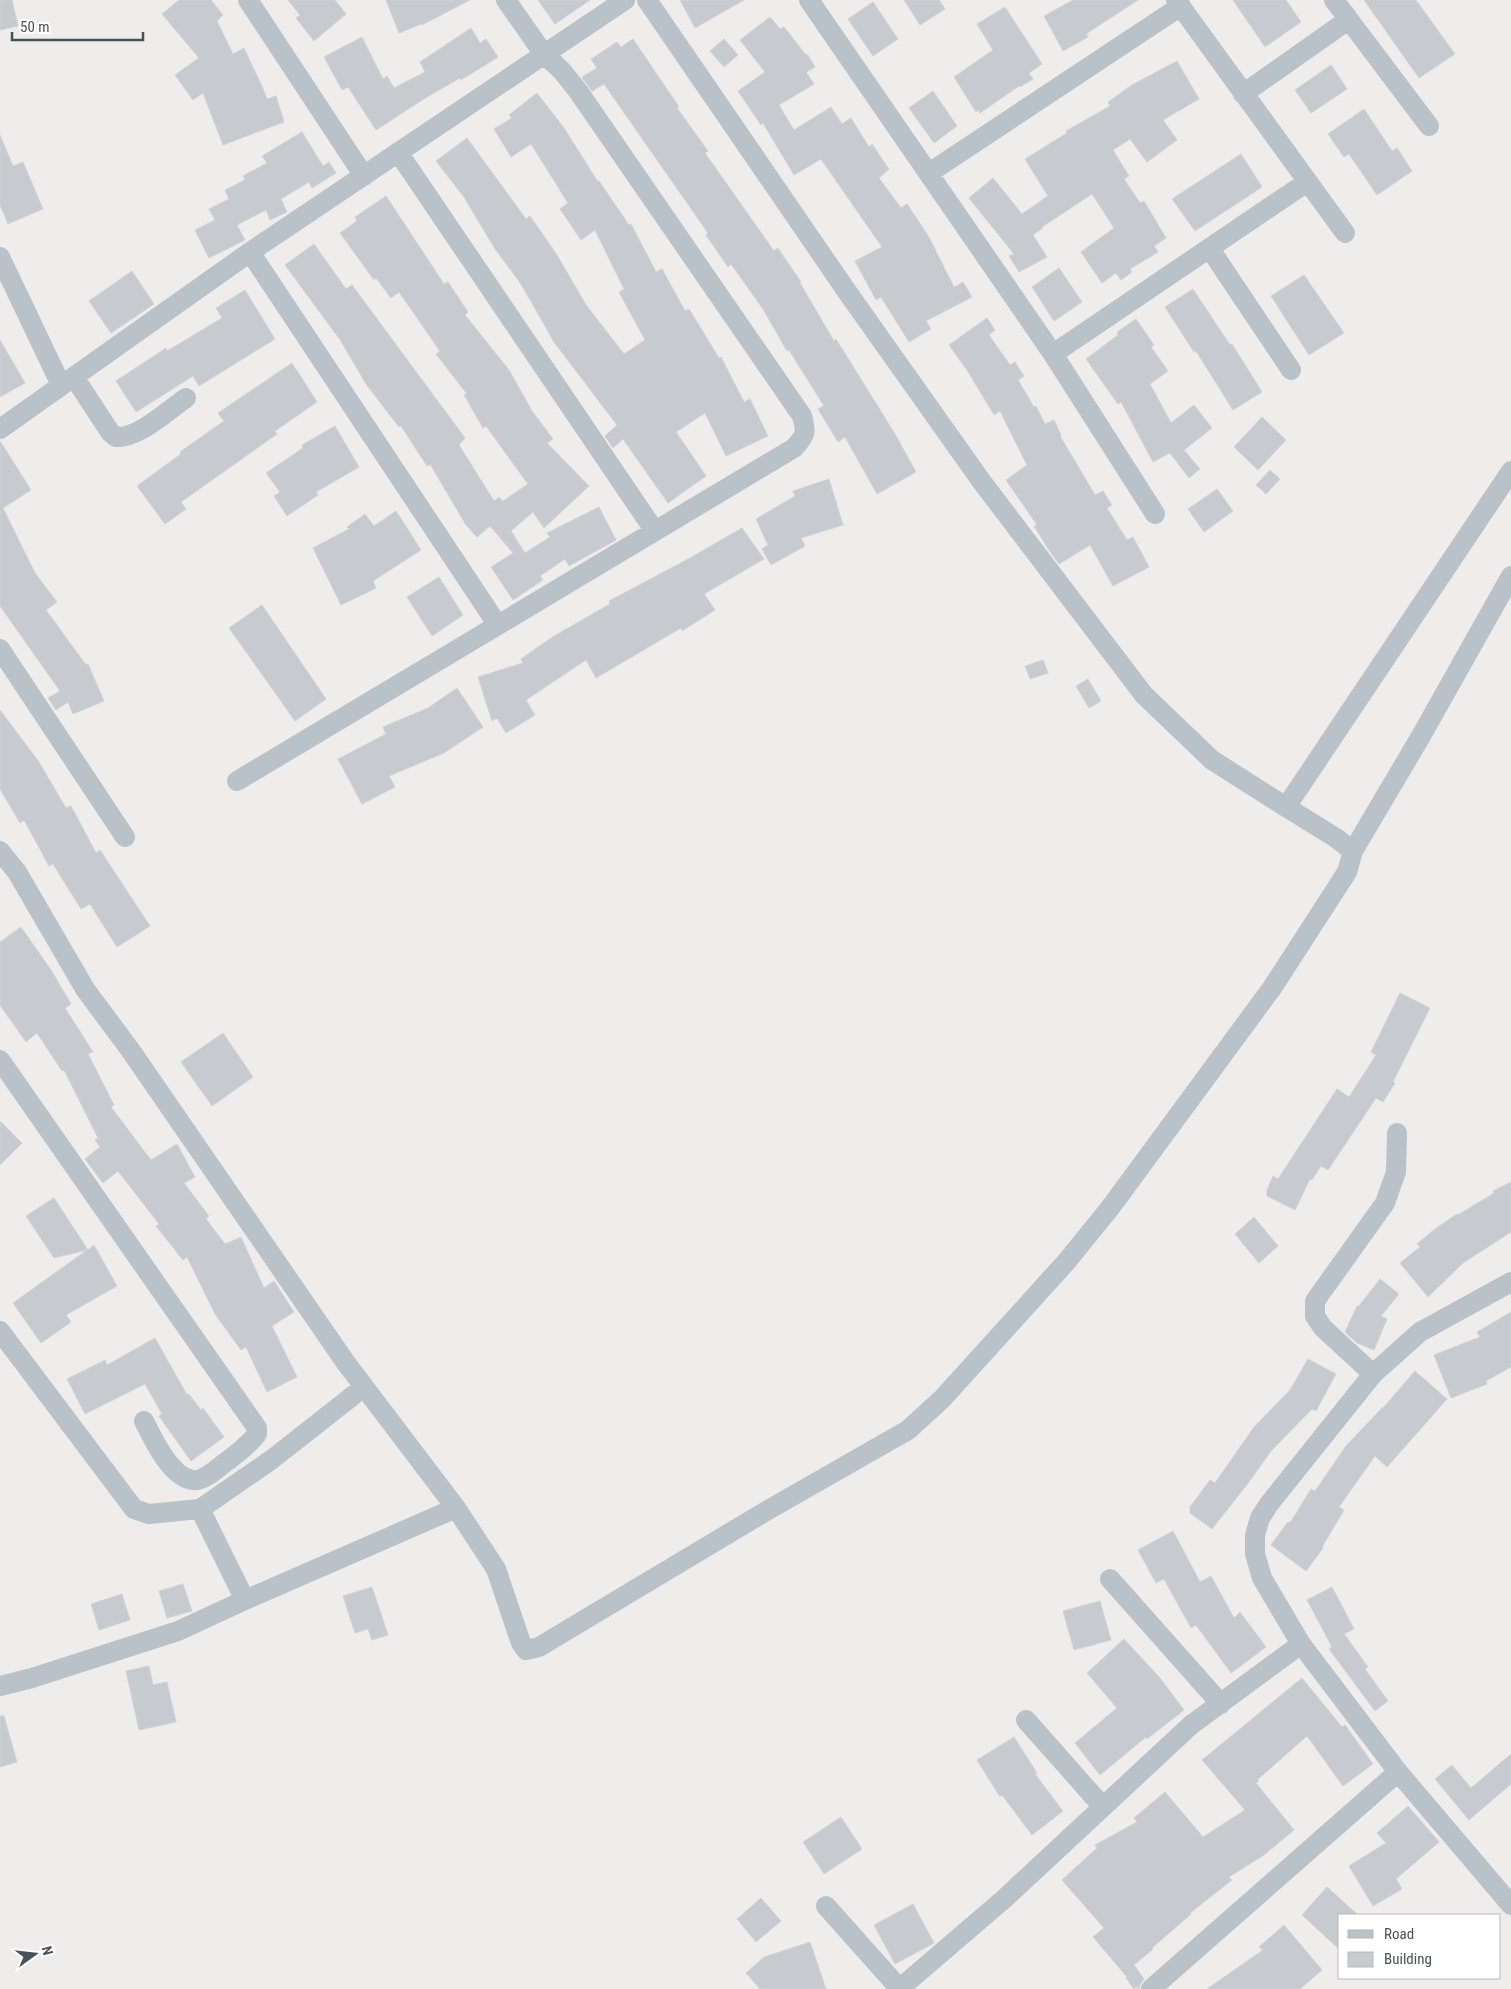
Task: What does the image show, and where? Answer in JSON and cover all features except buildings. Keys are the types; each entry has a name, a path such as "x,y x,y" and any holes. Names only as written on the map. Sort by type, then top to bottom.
{"street":[{"path":"248,0 364,176"},
{"path":"237,781 794,448 803,438 806,428 802,416 578,91 562,71 543,53 506,0"},
{"path":"0,429 250,252 543,53 625,0"},
{"path":"647,0 848,293 982,482 1144,695 1212,760 1336,838 1353,851"},
{"path":"809,0 1053,354 1155,514"},
{"path":"1334,0 1429,126"},
{"path":"929,173 1178,3 1344,233"},
{"path":"1243,94 1348,20"},
{"path":"398,152 654,530"},
{"path":"1053,354 1307,182"},
{"path":"1210,249 1291,370"},
{"path":"250,252 497,624"},
{"path":"0,257 68,381 116,437 136,433 186,398"},
{"path":"1286,807 1511,470"},
{"path":"0,850 17,872 93,1002 131,1051 298,1294 364,1386 456,1508 496,1569 520,1643 526,1650 539,1647 768,1510 908,1430 942,1399 1068,1261 1110,1208 1272,988 1347,872 1353,851 1421,736 1511,576"},
{"path":"0,649 125,837"},
{"path":"0,1060 257,1428 257,1434 219,1467 206,1476 193,1480 184,1476 165,1461 144,1421"},
{"path":"1373,1374 1323,1328 1315,1316 1315,1302 1385,1203 1396,1172 1397,1133"},
{"path":"1511,1282 1420,1332 1373,1374 1269,1504 1260,1518 1255,1535 1256,1554 1262,1578 1301,1644 1398,1772 1511,1905"},
{"path":"0,1331 134,1510 149,1514 200,1509 271,1460 364,1386"},
{"path":"0,1686 32,1678 178,1632 245,1600 456,1508"},
{"path":"200,1509 245,1600"},
{"path":"1110,1579 1221,1704"},
{"path":"826,1906 899,1989 1004,1899 1191,1725 1301,1644"},
{"path":"1026,1720 1103,1807"},
{"path":"1151,1989 1398,1772"}]}
